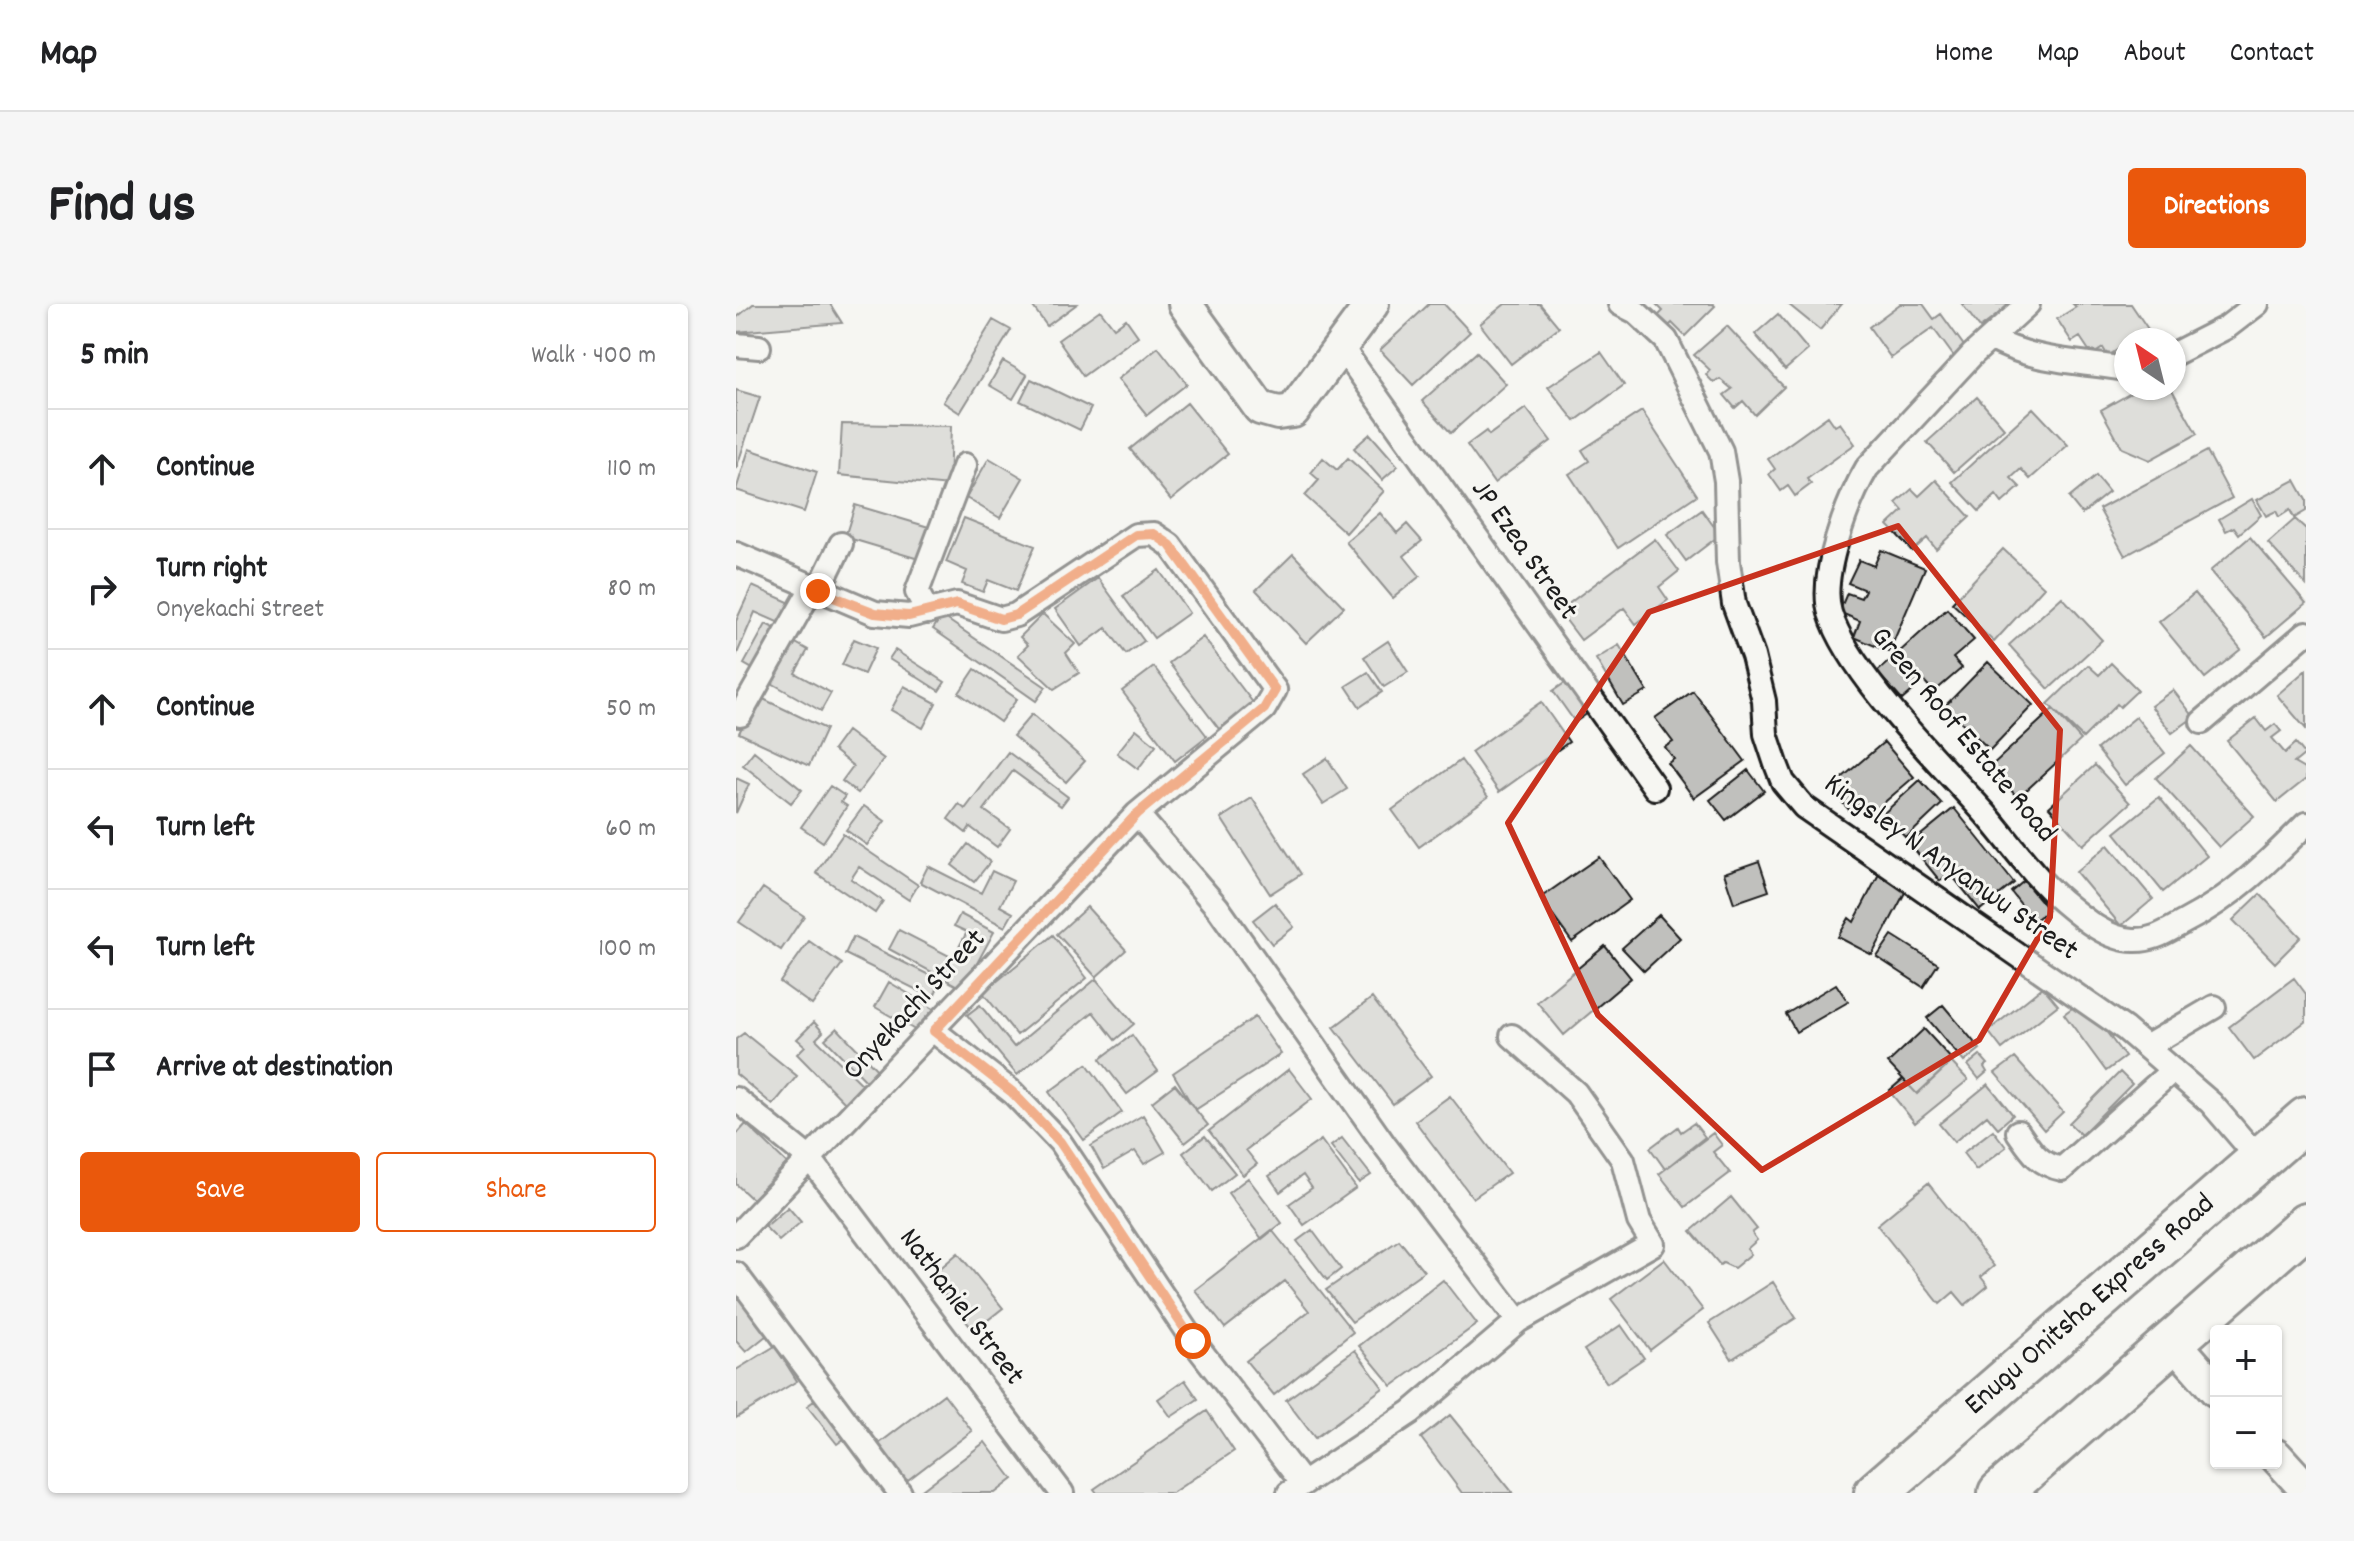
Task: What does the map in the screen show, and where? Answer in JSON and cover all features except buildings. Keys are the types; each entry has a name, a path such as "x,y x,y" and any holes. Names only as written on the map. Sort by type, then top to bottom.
{"highway":[{"name":"Enugu Onitsha Express Road","path":"1876,1493 2306,1119"},
{"path":"2000,1493 2306,1225"}],"main road":[{"path":"1185,304 1260,408 1278,413 1293,411 1372,304"},
{"path":"2173,1341 2210,1383"},
{"path":"2282,1463 2306,1489"}],"street":[{"name":"Kingsley N Anyanwu Street","path":"1620,304 1636,312 1666,340 1721,451 1726,481 1728,562 1734,604 1753,656 1764,701 1766,734 1783,782 1804,807 2087,1002 2146,1047 2211,1103 2259,1159"},
{"name":"Green Roof Estate Road","path":"2028,304 1991,338 1867,468 1855,489 1829,574 1830,611 1848,651 1894,710 2060,899 2108,935 2130,940 2151,940 2221,903 2253,878 2306,824"},
{"path":"2186,348 2227,327 2257,304"},
{"path":"1991,338 2002,345 2039,354 2114,367"},
{"path":"736,345 759,347"},
{"name":"JP Ezea Street","path":"1342,348 1655,788"},
{"path":"736,554 875,613 909,616 928,612 917,592 965,465"},
{"name":"Onyekachi Street","path":"736,1236 1137,814 1264,709 1275,690 1170,545 1154,534 1136,535 1016,615 1001,619 957,604 928,612"},
{"path":"740,715 841,544"},
{"path":"2202,722 2306,633"},
{"path":"1137,814 1218,908 1386,1147 1518,1321"},
{"path":"2146,1047 2214,1007"},
{"path":"934,1031 1012,1092 1060,1142 1296,1488 1411,1412 1518,1321 1653,1244 1639,1221 1623,1160 1576,1093 1512,1036"},
{"path":"2018,1132 2035,1158 2046,1166 2062,1169 2173,1070"},
{"name":"Nathaniel Street","path":"736,1099 811,1160 1062,1493"},
{"path":"736,1274 900,1493"}],"highlighted area":[{"path":"1898,526 2060,730 2050,917 1979,1040 1762,1170 1598,1015 1508,823 1649,612"}],"route":[{"path":"818,591 875,613 909,616 957,604 1001,619 1016,615 1136,535 1154,534 1170,545 1275,690 1264,709 1137,814 934,1031 1012,1092 1060,1142 1193,1341"}]}
